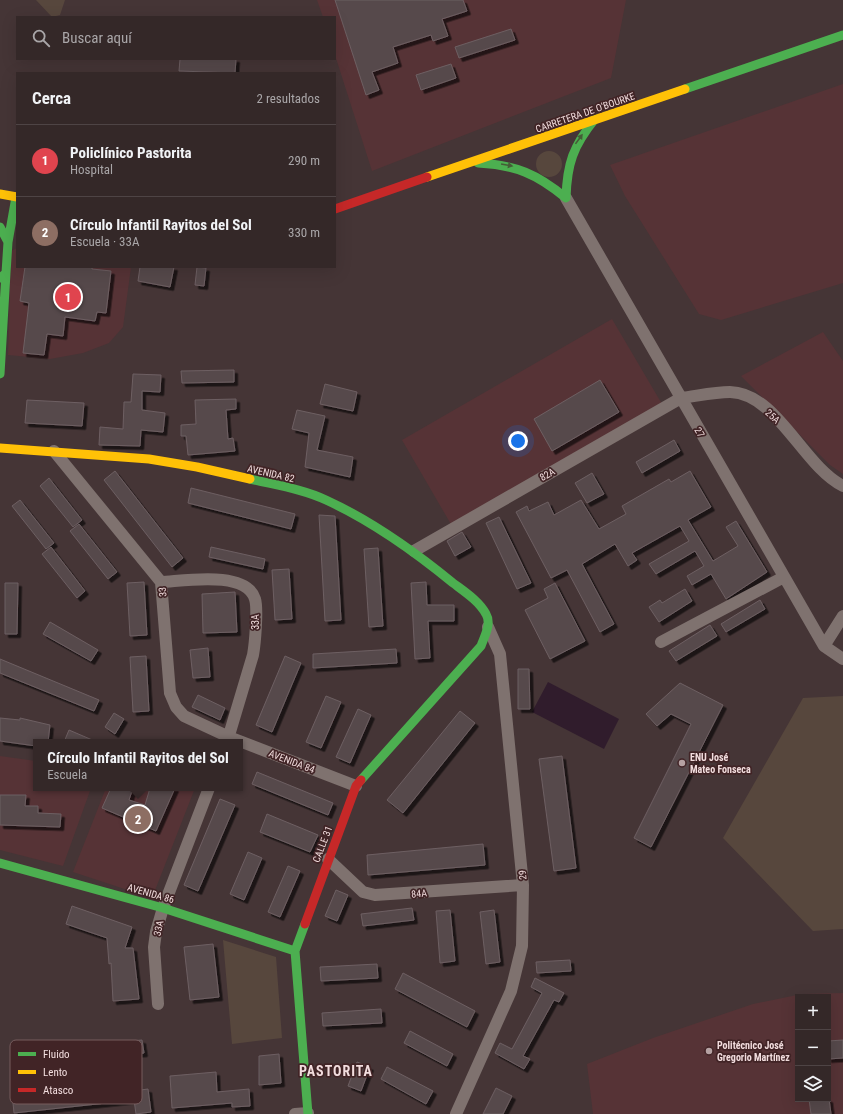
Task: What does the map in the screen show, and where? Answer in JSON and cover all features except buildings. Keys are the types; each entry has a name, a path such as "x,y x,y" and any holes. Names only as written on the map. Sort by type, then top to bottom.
{"street":[{"name":"CARRETERA DE O'BOURKE","path":"336,209 468,162 531,143 595,119 843,35"},
{"path":"566,198 567,155 595,119"},
{"path":"543,138 555,142"},
{"path":"525,170 525,157 531,143"},
{"path":"468,162 498,164 525,170 553,186 566,198"},
{"path":"0,194 16,197"},
{"name":"27","path":"566,198 824,646 843,659"},
{"path":"0,374 3,276 16,202"},
{"path":"0,227 8,242"},
{"path":"8,242 16,237"},
{"name":"25A","path":"681,398 730,392 743,394 757,401 794,435 819,469 830,479 843,486"},
{"name":"82A","path":"414,551 681,398"},
{"name":"AVENIDA 82","path":"0,448 54,451 171,462 293,489 325,499 360,518 414,551 476,601 486,615 488,627"},
{"name":"33","path":"54,451 161,582 170,693 176,708 184,716 228,739"},
{"path":"661,642 784,577"},
{"name":"33A","path":"161,582 219,579 237,582 246,587 255,599 255,640 253,655 228,739"},
{"path":"824,646 843,616"},
{"name":"CALLE 31","path":"308,1113 294,951 328,859 356,786 481,646 488,627"},
{"name":"29","path":"456,1114 511,991 522,946 523,885 500,654 488,627"},
{"name":"AVENIDA 84","path":"243,745 356,786"},
{"name":"33A","path":"158,1004 154,947 156,932 163,908 208,791"},
{"name":"84A","path":"328,859 364,892 375,895 523,885"},
{"name":"AVENIDA 86","path":"0,863 163,908 294,951"},
{"path":"295,1114 308,1113"}],"shaded area":[{"path":"36,0 65,0 60,15 51,16"},
{"path":"317,0 626,0 611,78 372,171 336,58 336,16 323,16"},
{"path":"843,84 843,283 721,320 699,314 625,196 610,165"},
{"path":"549,151 558,155 562,164 558,173 549,177 540,173 536,164 540,155"},
{"path":"16,248 16,268 131,268 123,327 109,343 83,353 50,359 8,355 11,251"},
{"path":"612,319 662,404 452,526 402,440"},
{"path":"823,332 843,361 843,474 830,465 741,376"},
{"path":"548,682 619,719 604,749 532,712"},
{"path":"843,696 843,929 813,931 723,838 803,698"},
{"path":"0,756 33,761 33,791 90,791 63,866 0,850"},
{"path":"105,791 194,791 152,898 73,872"},
{"path":"223,940 276,957 282,1038 232,1044"},
{"name":"Politécnico José Gregorio Martínez","path":"843,993 843,1114 593,1114 587,1064 653,1038 753,1004 795,995 795,1102 831,1102 831,994 802,994"}],"traffic: fast":[{"path":"685,89 843,35"},
{"path":"478,163 504,166 525,172 545,183 566,198 568,175 576,147 595,119"},
{"path":"8,242 16,197"},
{"path":"0,227 8,242 6,273"},
{"path":"0,374 6,273"},
{"path":"0,278 6,273"},
{"path":"250,479 317,496 360,517 408,548 467,593 480,605 488,618 488,626 481,646 361,780"},
{"path":"0,863 163,908 295,951"},
{"path":"305,924 295,951 308,1114"}],"traffic: slow":[{"path":"427,177 685,89"},
{"path":"0,194 16,197"},
{"path":"0,448 149,459 197,467 250,479"}],"traffic: jam":[{"path":"336,209 427,177"},
{"path":"305,924 356,786 361,780"}],"place":[{"name":"Policlínico Pastorita","path":"68,297"},
{"name":"ENU José Mateo Fonseca","path":"682,763"},
{"name":"Círculo Infantil Rayitos del Sol","path":"138,819"},
{"name":"Politécnico José Gregorio Martínez","path":"709,1051"}],"district":[{"name":"PASTORITA","path":"336,1071"}]}
